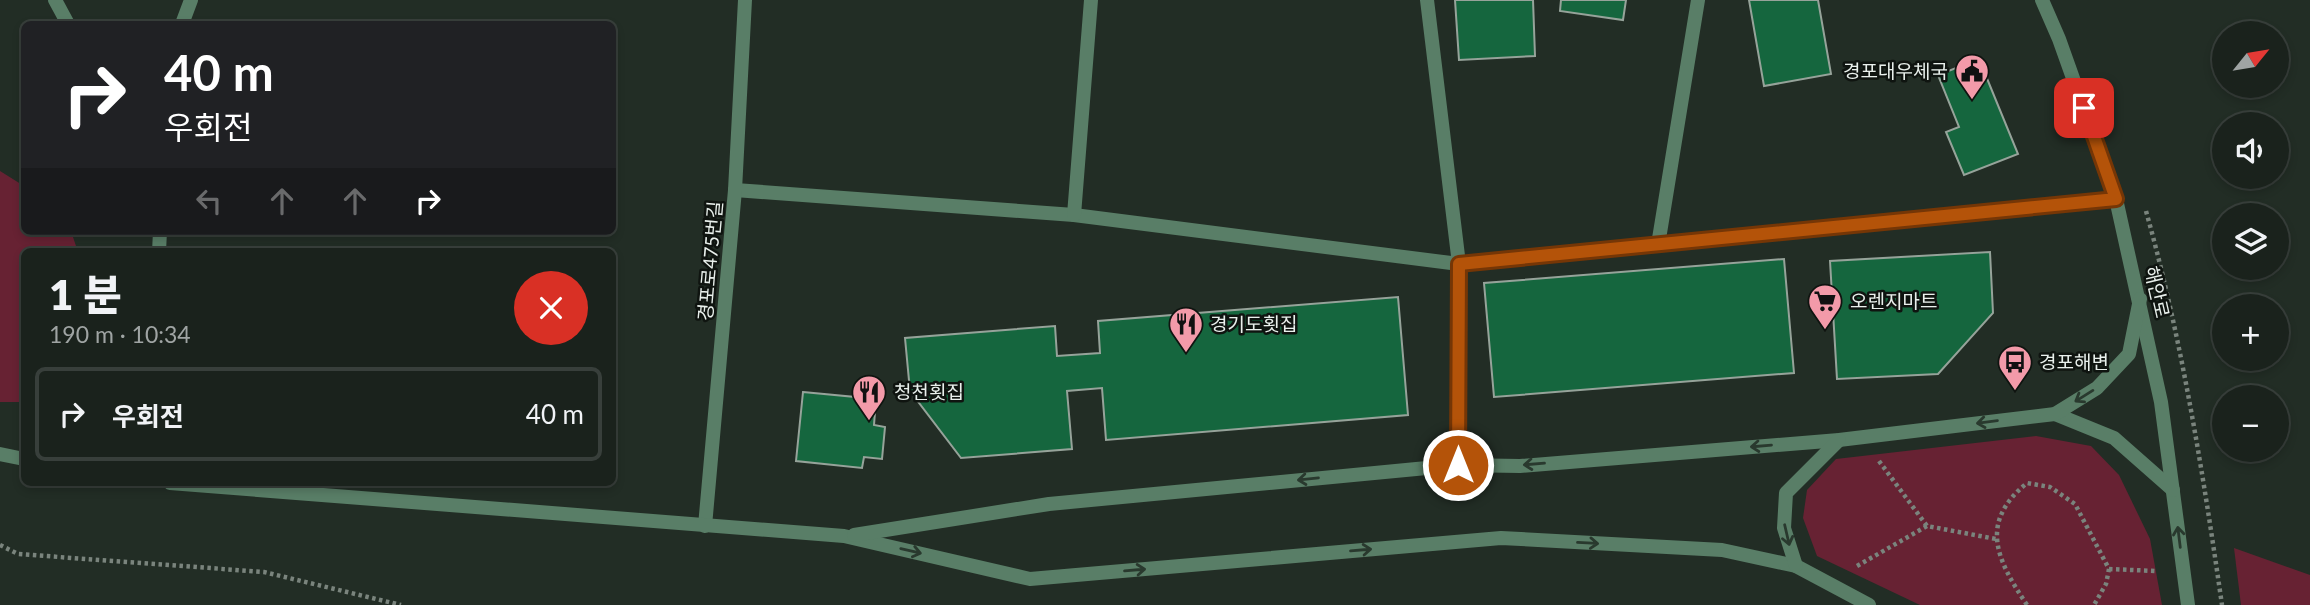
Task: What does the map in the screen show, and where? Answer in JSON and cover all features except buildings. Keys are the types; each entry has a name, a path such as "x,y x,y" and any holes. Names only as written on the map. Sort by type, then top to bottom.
{"street":[{"path":"55,0 66,21"},
{"path":"183,21 191,0"},
{"name":"경포로475번길","path":"705,526 735,190 745,0"},
{"path":"1074,215 1091,0"},
{"path":"1427,0 1459,264 1458,465"},
{"path":"1658,245 1698,0"},
{"name":"해안로","path":"2042,0 2059,39 2116,199 2161,402 2188,605"},
{"path":"735,190 1074,215 1459,264 2116,199"},
{"path":"844,536 1049,504 1458,465 1520,466 1839,440 2055,414 2097,388 2129,354 2140,299"},
{"path":"2055,414 2114,438 2173,490"},
{"path":"1796,566 1784,528 1786,493 1839,440"},
{"path":"0,454 21,458"},
{"path":"207,486 844,536 1030,579 1501,538 1722,550 1796,566 1870,605"}],"path":[{"path":"1879,461 1927,526"},
{"path":"2027,605 2010,579 1996,539 1999,513 2011,495 2026,482 2050,487 2075,503 2109,569 2106,584 2094,605"},
{"path":"1857,566 1927,526 1996,539"},
{"path":"0,545 18,554 264,572 401,605"},
{"path":"2109,569 2155,571"}],"shaded area":[{"path":"0,171 21,184 21,235 72,235 77,248 21,248 21,402 0,402"},
{"path":"2036,436 2091,446 2119,475 2150,539 2162,605 1920,605 1817,556 1803,518 1807,490 1836,459"},
{"path":"2234,548 2310,575 2310,605 2241,605"}],"place":[{"name":"경포대우체국","path":"1972,101"},
{"name":"오렌지마트","path":"1825,331"},
{"name":"경기도횟집","path":"1186,354"},
{"name":"경포해변","path":"2015,392"},
{"name":"청천횟집","path":"869,422"}],"route":[{"path":"1458,465 1459,264 2116,199 2084,108"}]}
